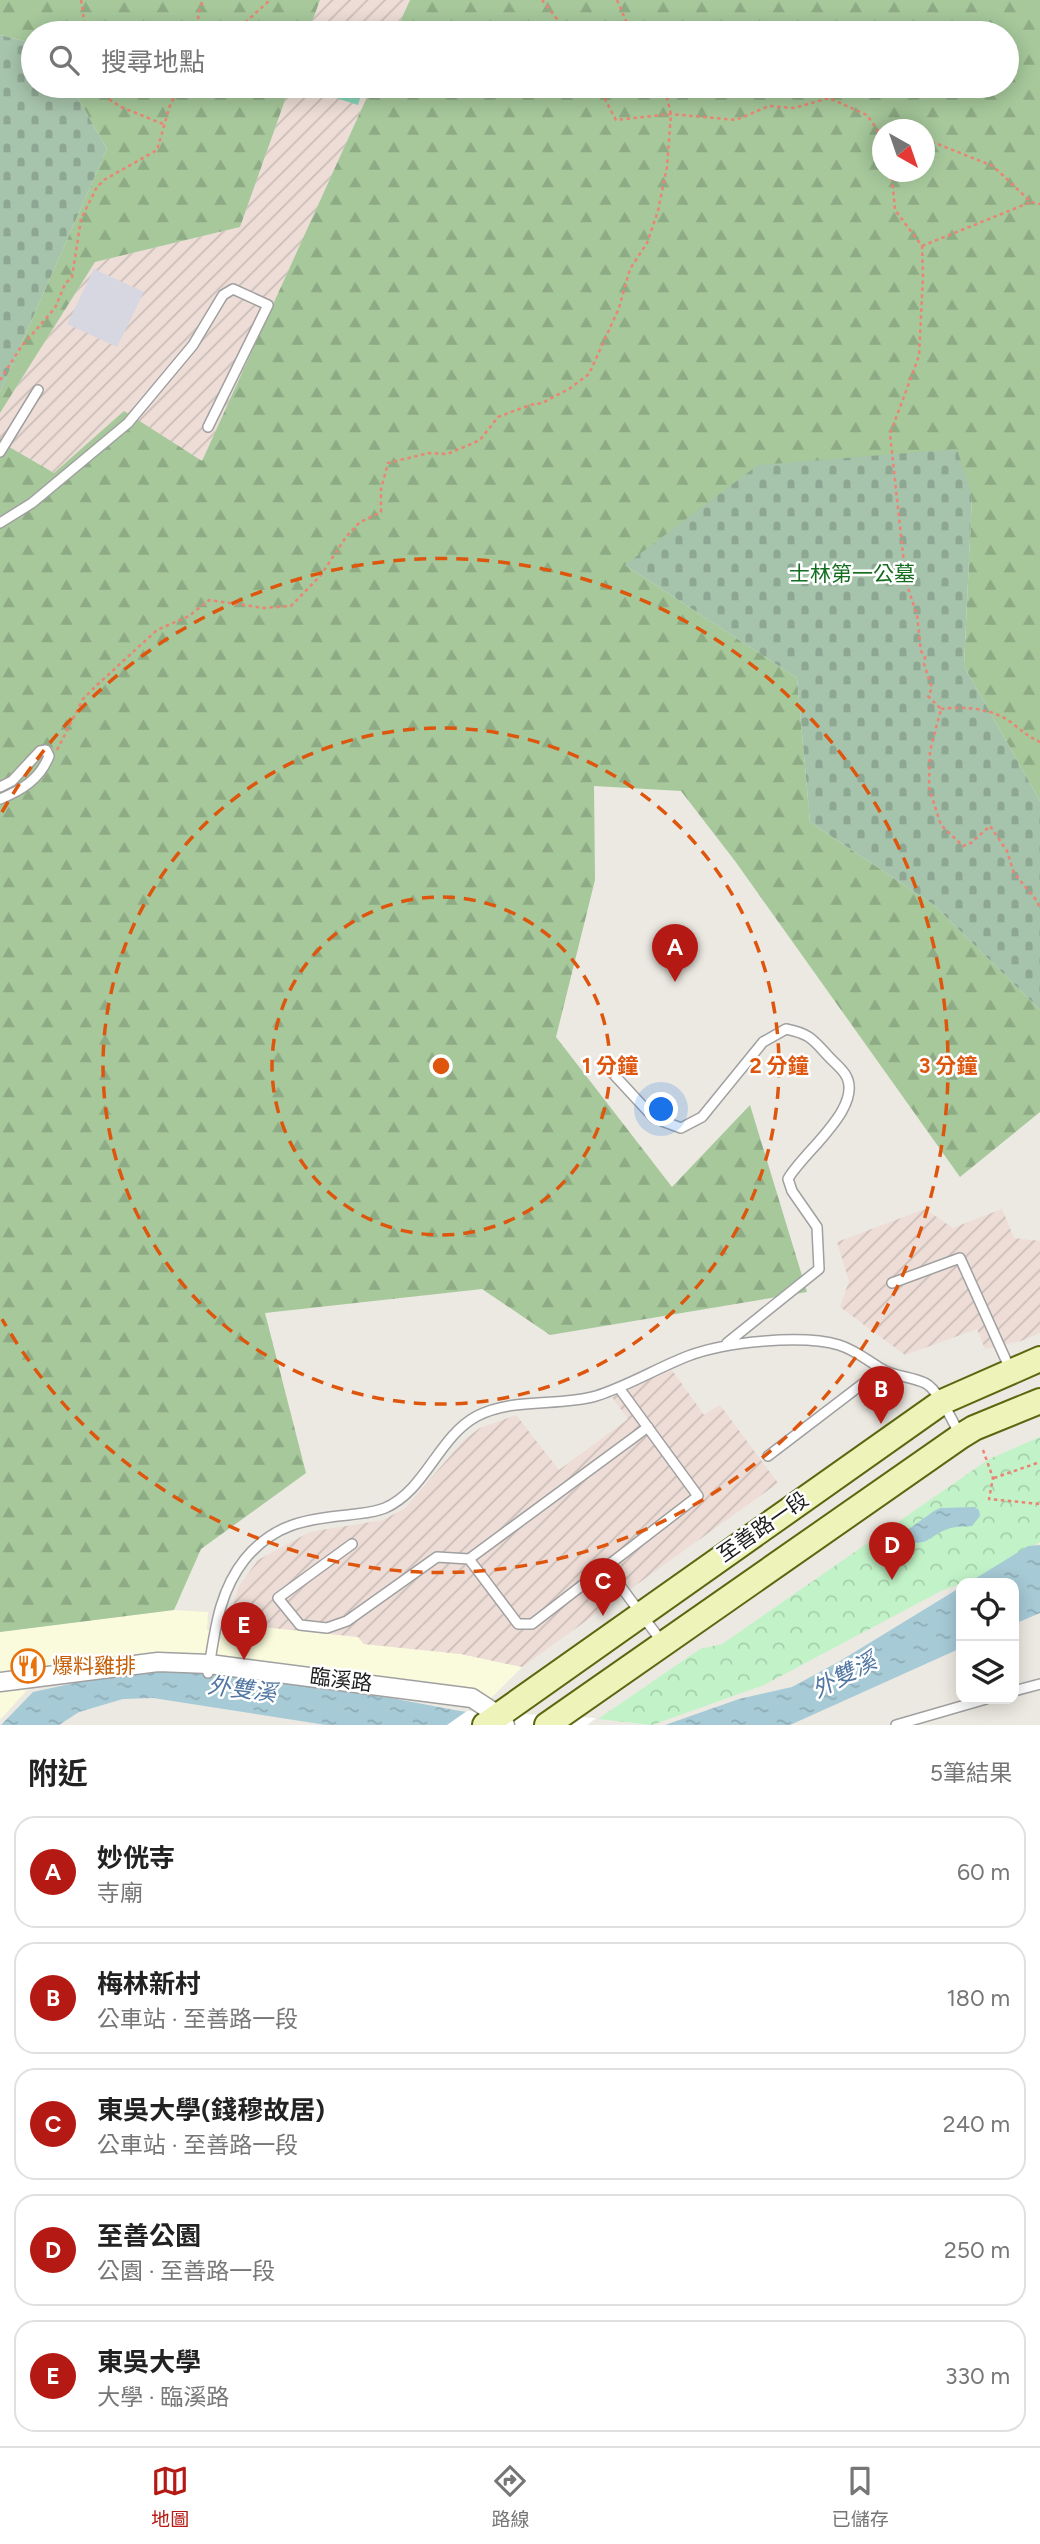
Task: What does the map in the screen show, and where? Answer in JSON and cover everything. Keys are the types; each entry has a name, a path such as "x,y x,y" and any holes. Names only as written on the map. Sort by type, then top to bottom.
{"main road":[{"name":"至善路一段","path":"496,1722 641,1613 942,1402 1040,1359"},
{"name":"至善路一段","path":"553,1721 961,1436 1040,1401"}],"street":[{"name":"臨溪路","path":"0,1682 158,1662 472,1698 496,1722"}],"lane":[{"path":"0,523 32,503 128,423 193,345 223,295 233,289 268,305 208,427"},
{"path":"0,452 38,390"},
{"path":"0,787 12,781 40,751 46,750 49,756 37,777 16,792 0,799"},
{"path":"605,1065 654,1118 681,1128 702,1117 763,1042 786,1029 806,1033 847,1076 849,1098 837,1120 795,1167 788,1180 792,1191 817,1227 819,1269 726,1344"},
{"path":"892,1283 960,1258 1010,1371"},
{"path":"209,1668 218,1611 226,1589 246,1559 291,1524 312,1518 374,1512 386,1507 422,1477 436,1455 462,1428 475,1417 495,1408 592,1397 619,1388 691,1355 726,1344 795,1341 838,1345 863,1355 882,1369 928,1384 942,1402 961,1436"},
{"path":"768,1456 882,1369"},
{"path":"469,1559 518,1624 532,1624 698,1496 619,1388"},
{"path":"352,1544 278,1598 300,1625 327,1628 347,1621 437,1557 469,1559 648,1427"},
{"path":"607,1568 664,1644"},
{"path":"1019,1690 1040,1684"},
{"path":"896,1725 969,1704"}],"path":[{"path":"81,0 84,21"},
{"path":"198,21 200,5 204,0"},
{"path":"247,21 270,0"},
{"path":"542,0 559,21"},
{"path":"617,0 626,21"},
{"path":"107,98 121,107 164,125"},
{"path":"0,380 21,347 55,308 65,284 72,277 81,219 97,187 104,180 157,150 174,98"},
{"path":"604,98 616,120 671,114 736,120 769,106 794,108 829,98 867,115 872,122"},
{"path":"49,756 57,752 83,699 157,630 189,616 209,600 264,608 291,606 321,575 346,537 360,522 381,512 381,489 388,463 429,453 447,454 469,445 480,440 498,417 542,403 569,389 589,374 620,308 630,269 647,243 658,211 667,167 671,114 667,98"},
{"path":"935,143 993,166 1031,202 1040,204"},
{"path":"892,182 895,210 922,246 923,277 919,356 890,434 906,582 917,615 921,651 925,657 924,664 932,688 928,696 942,709"},
{"path":"922,246 1031,202"},
{"path":"942,709 959,706 1000,715 1026,736 1040,742"},
{"path":"942,709 930,751 929,788 941,825 963,846 971,843 990,825 1007,851 1014,873 1037,901 1040,909"},
{"path":"983,1450 993,1478 989,1499 1040,1504"},
{"path":"993,1478 1040,1462"}],"shaded area":[{"path":"320,0 410,0 400,21 312,21"},
{"path":"286,98 367,98 202,461 124,412 54,473 11,448 0,438 0,413 95,262 240,227"},
{"path":"94,269 144,292 117,347 67,324"},
{"path":"925,1209 953,1228 1002,1209 1014,1238 1040,1241 1040,1333 1021,1341 985,1349 977,1329 905,1355 840,1307 849,1281 837,1242"},
{"path":"672,1370 704,1415 720,1405 778,1483 522,1667 461,1654 364,1644 358,1637 227,1623 239,1586 258,1560 310,1532 383,1520 404,1509 465,1439 480,1428 516,1415 559,1470 628,1419 612,1397"},
{"path":"174,1610 208,1612 207,1630 224,1631 226,1623 358,1637 364,1644 461,1654 522,1667 484,1705 158,1665 68,1674 28,1689 0,1720 0,1632"}],"green space":[{"path":"0,0 320,0 312,21 21,21 21,40 0,35"},
{"path":"410,0 1040,0 1040,801 964,666 972,496 625,565 797,678 810,822 934,905 1040,1010 1040,1112 960,1177 735,861 681,791 594,786 595,880 556,1037 672,1187 750,1105 807,1292 550,1335 482,1289 265,1313 306,1473 201,1549 174,1610 0,1632 0,438 11,448 54,473 124,411 202,461 367,98 1019,98 1019,21 400,21"},
{"path":"0,35 21,40 21,98 78,98 107,149 0,392"},
{"path":"78,98 286,98 240,227 95,262 0,413 0,392 107,149"},
{"path":"336,98 360,98 358,105"},
{"name":"士林第一公墓","path":"957,449 972,496 964,666 1040,801 1040,1010 934,905 810,822 797,678 625,565 758,465"},
{"path":"1040,1437 1040,1542 997,1571 977,1578 956,1578 956,1585 764,1685 652,1725 598,1719 700,1649 722,1644 989,1459"}],"water":[{"path":"975,1507 980,1516 972,1526 951,1528 920,1543 909,1541 909,1529 934,1511 940,1508"},
{"path":"1040,1545 1040,1613 1019,1622 1019,1578 976,1578 1028,1546"},
{"name":"外雙溪","path":"956,1590 956,1650 790,1725 665,1725 739,1699 792,1687"},
{"name":"外雙溪","path":"153,1666 391,1698 460,1711 589,1725 326,1725 153,1698 123,1699 79,1712 59,1725 1,1725 33,1692"}],"pier":[{"path":"467,1711 596,1718 587,1725 447,1725"}],"place":[{"name":"妙侊寺","path":"675,982"},
{"name":"梅林新村","path":"881,1424"},
{"name":"至善公園","path":"892,1580"},
{"name":"東吳大學(錢穆故居)","path":"603,1616"},
{"name":"東吳大學","path":"244,1660"},
{"name":"爆料雞排","path":"28,1666"}]}
